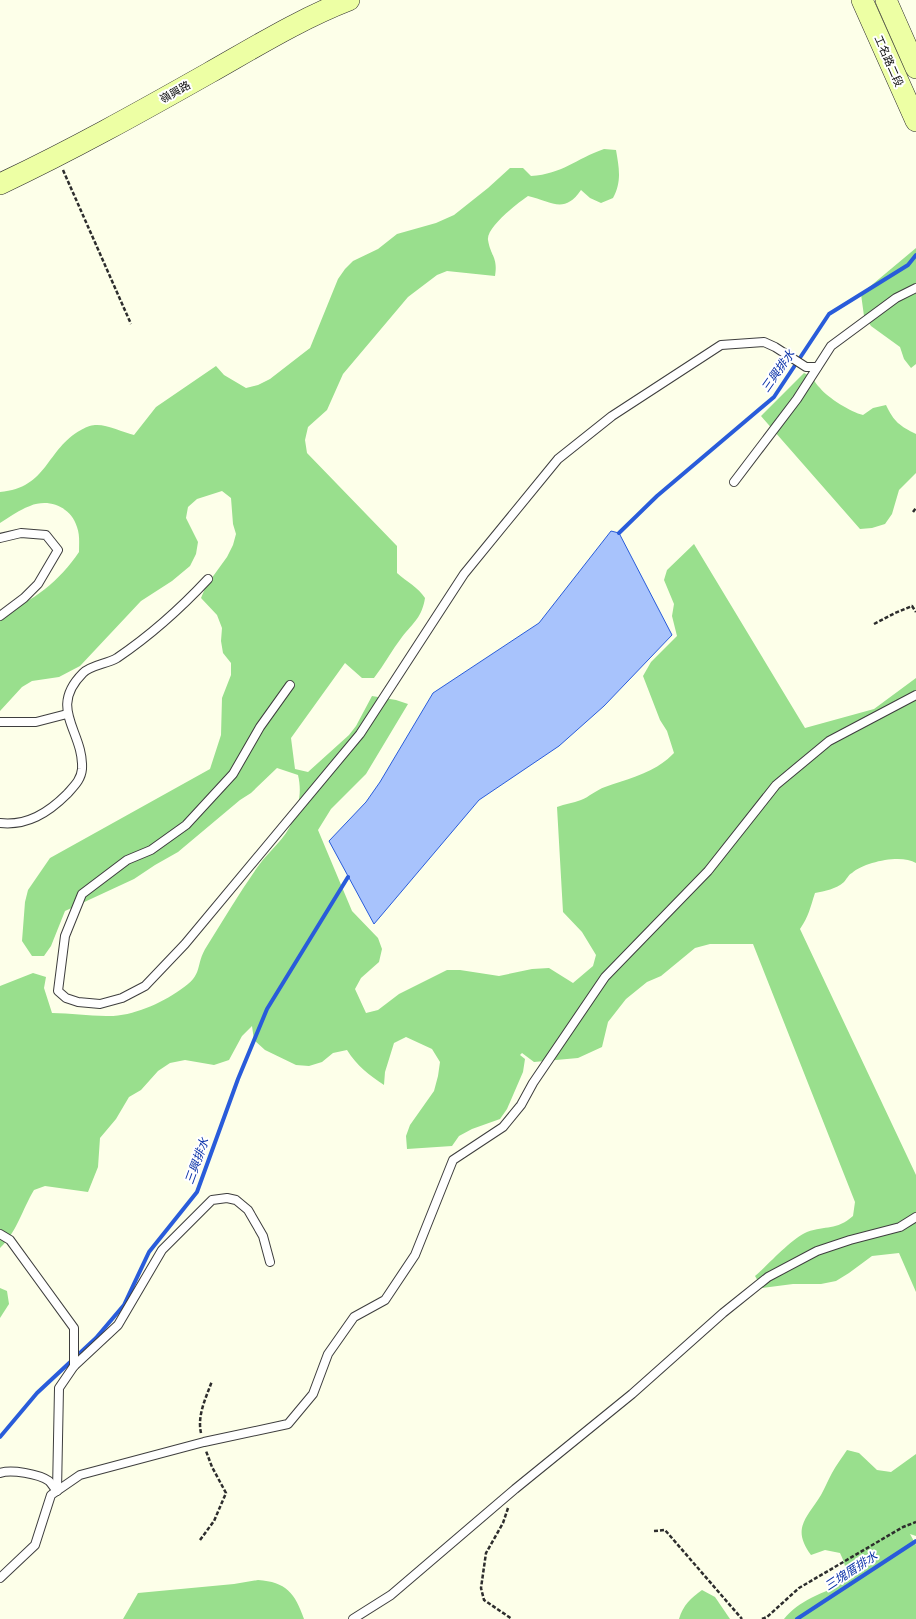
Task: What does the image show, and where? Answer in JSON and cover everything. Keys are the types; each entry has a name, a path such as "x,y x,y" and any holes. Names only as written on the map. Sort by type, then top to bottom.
{"main road":[{"name":"嶺興路","path":"0,184 57,157 301,22 349,0"},
{"name":"工名路二段","path":"862,0 916,121"},
{"name":"工名路二段","path":"886,0 916,68"}],"lane":[{"path":"734,482 797,399 831,346 896,298 916,288"},
{"path":"290,685 260,727 232,774 186,825 151,850 127,860 82,894 65,936 58,991 66,998 100,1004 122,998 145,986 185,944 360,734 464,574 558,459 612,416 721,345 764,342 776,347 806,367 817,367"},
{"path":"0,538 21,533 46,535 58,550 38,584 24,598 0,616"},
{"path":"0,823 13,824 37,818 55,806 79,782 82,769 76,737 67,714 69,693 84,672 113,661 143,640 186,602 208,579"},
{"path":"0,1578 35,1545 51,1495 80,1475 204,1442 288,1424 313,1394 328,1354 354,1316 385,1300 415,1255 454,1160 503,1127 521,1105 533,1083 605,977 708,871 776,785 829,741 916,694"},
{"path":"0,722 36,722 67,714"},
{"path":"57,1491 59,1388 74,1366 118,1324 162,1250 212,1200 227,1198 236,1200 248,1210 264,1236 270,1262"},
{"path":"353,1619 391,1595 515,1489 632,1394 722,1313 768,1277 817,1251 850,1240 900,1227 916,1217"},
{"path":"0,1234 10,1240 74,1328 74,1366"},
{"path":"0,1472 8,1470 48,1481 57,1491"}],"path":[{"path":"57,157 131,324"},
{"path":"913,512 916,508"},
{"path":"874,624 912,606 916,612"},
{"path":"200,1540 214,1521 226,1493 212,1468 204,1442 200,1421 202,1408 212,1382"},
{"path":"512,1619 484,1600 481,1588 486,1553 503,1523 515,1489"},
{"path":"762,1619 767,1617 799,1588 903,1527 916,1522"},
{"path":"654,1531 665,1530 742,1619"}],"green space":[{"path":"604,149 616,150 619,180 613,198 601,203 590,198 581,190 575,198 563,204 550,203 528,196 523,199 497,222 489,235 489,246 496,265 495,276 447,271 437,275 408,297 343,374 327,410 308,427 305,440 307,453 397,546 397,573 416,588 425,598 420,615 398,642 374,678 362,678 345,663 291,738 295,769 308,772 349,735 356,726 372,696 396,700 408,704 366,774 331,809 318,830 352,911 378,938 382,949 379,962 361,978 355,989 366,1013 378,1010 399,994 447,970 460,970 499,976 532,969 549,968 573,983 593,966 596,955 582,932 563,912 557,807 581,800 602,788 633,778 659,765 674,753 667,731 660,720 643,676 651,662 677,636 672,616 674,604 664,580 667,570 694,544 805,728 874,709 916,678 916,863 902,859 883,860 858,869 838,886 815,893 807,916 800,929 916,1175 916,1292 899,1253 872,1256 836,1281 821,1284 793,1284 762,1288 755,1276 801,1235 814,1230 836,1226 847,1221 853,1216 855,1202 753,944 710,944 695,948 661,976 647,982 626,999 608,1022 602,1047 578,1058 534,1062 522,1053 520,1055 525,1059 523,1072 507,1109 500,1119 472,1129 459,1136 452,1146 407,1149 406,1136 410,1125 434,1091 438,1076 440,1062 432,1049 406,1037 394,1043 385,1072 384,1085 364,1070 347,1050 333,1053 322,1062 309,1066 296,1065 265,1050 254,1040 252,1026 242,1036 229,1060 214,1065 185,1060 170,1063 158,1071 141,1090 129,1097 116,1119 100,1138 98,1167 88,1192 45,1186 34,1190 11,1235 0,1248 0,986 33,973 46,977 44,988 52,1013 99,1016 116,1016 145,1009 180,990 193,979 207,946 259,865 286,834 298,804 300,787 298,775 277,768 251,793 240,800 178,852 134,879 65,911 51,946 44,956 32,956 22,941 25,902 28,890 50,858 210,769 221,735 222,698 231,675 231,663 223,653 221,641 222,628 217,615 201,598 206,586 227,557 233,545 236,534 233,524 231,498 222,491 197,499 188,507 186,518 198,542 196,554 190,566 172,581 141,601 80,666 59,677 32,681 22,687 0,711 0,613 24,603 54,581 72,562 79,552 79,536 74,520 70,514 65,509 52,504 45,503 30,506 0,523 0,492 16,489 28,483 37,476 69,438 81,430 93,425 100,425 134,435 156,407 216,366 224,375 246,388 258,385 270,379 310,348 338,279 353,261 378,249 397,234 436,223 454,215 510,168 523,168 531,176 542,175 561,169"},
{"path":"916,248 916,364 911,368 904,359 900,347 871,326 864,316 861,294"},
{"path":"804,373 812,378 828,396 852,411 863,415 873,408 886,405 898,423 916,434 916,473 899,490 892,514 885,524 872,528 860,529 761,416"},
{"path":"0,1288 7,1291 9,1304 0,1318"},
{"path":"847,1450 859,1453 877,1470 891,1472 916,1454 916,1536 910,1534 916,1545 916,1619 784,1619 800,1604 840,1584 844,1579 846,1573 845,1564 840,1553 825,1550 811,1555 805,1546 802,1537 802,1530 806,1517 821,1495 835,1467"},
{"path":"258,1580 276,1583 288,1590 297,1602 304,1619 123,1619 138,1593 234,1584"},
{"path":"702,1590 715,1597 730,1619 679,1619 688,1602"}],"water":[{"path":"611,531 619,533 672,635 604,706 559,746 479,800 374,924 329,841 366,802 380,782 433,693 539,623"}],"waterway":[{"name":"三興排水","path":"619,533 657,496 774,397 829,314 908,265 916,255"},
{"name":"三興排水","path":"0,1437 37,1393 96,1338 124,1305 149,1252 197,1192 238,1079 267,1009 348,877"},
{"name":"三塊厝排水","path":"797,1619 916,1541"}]}
